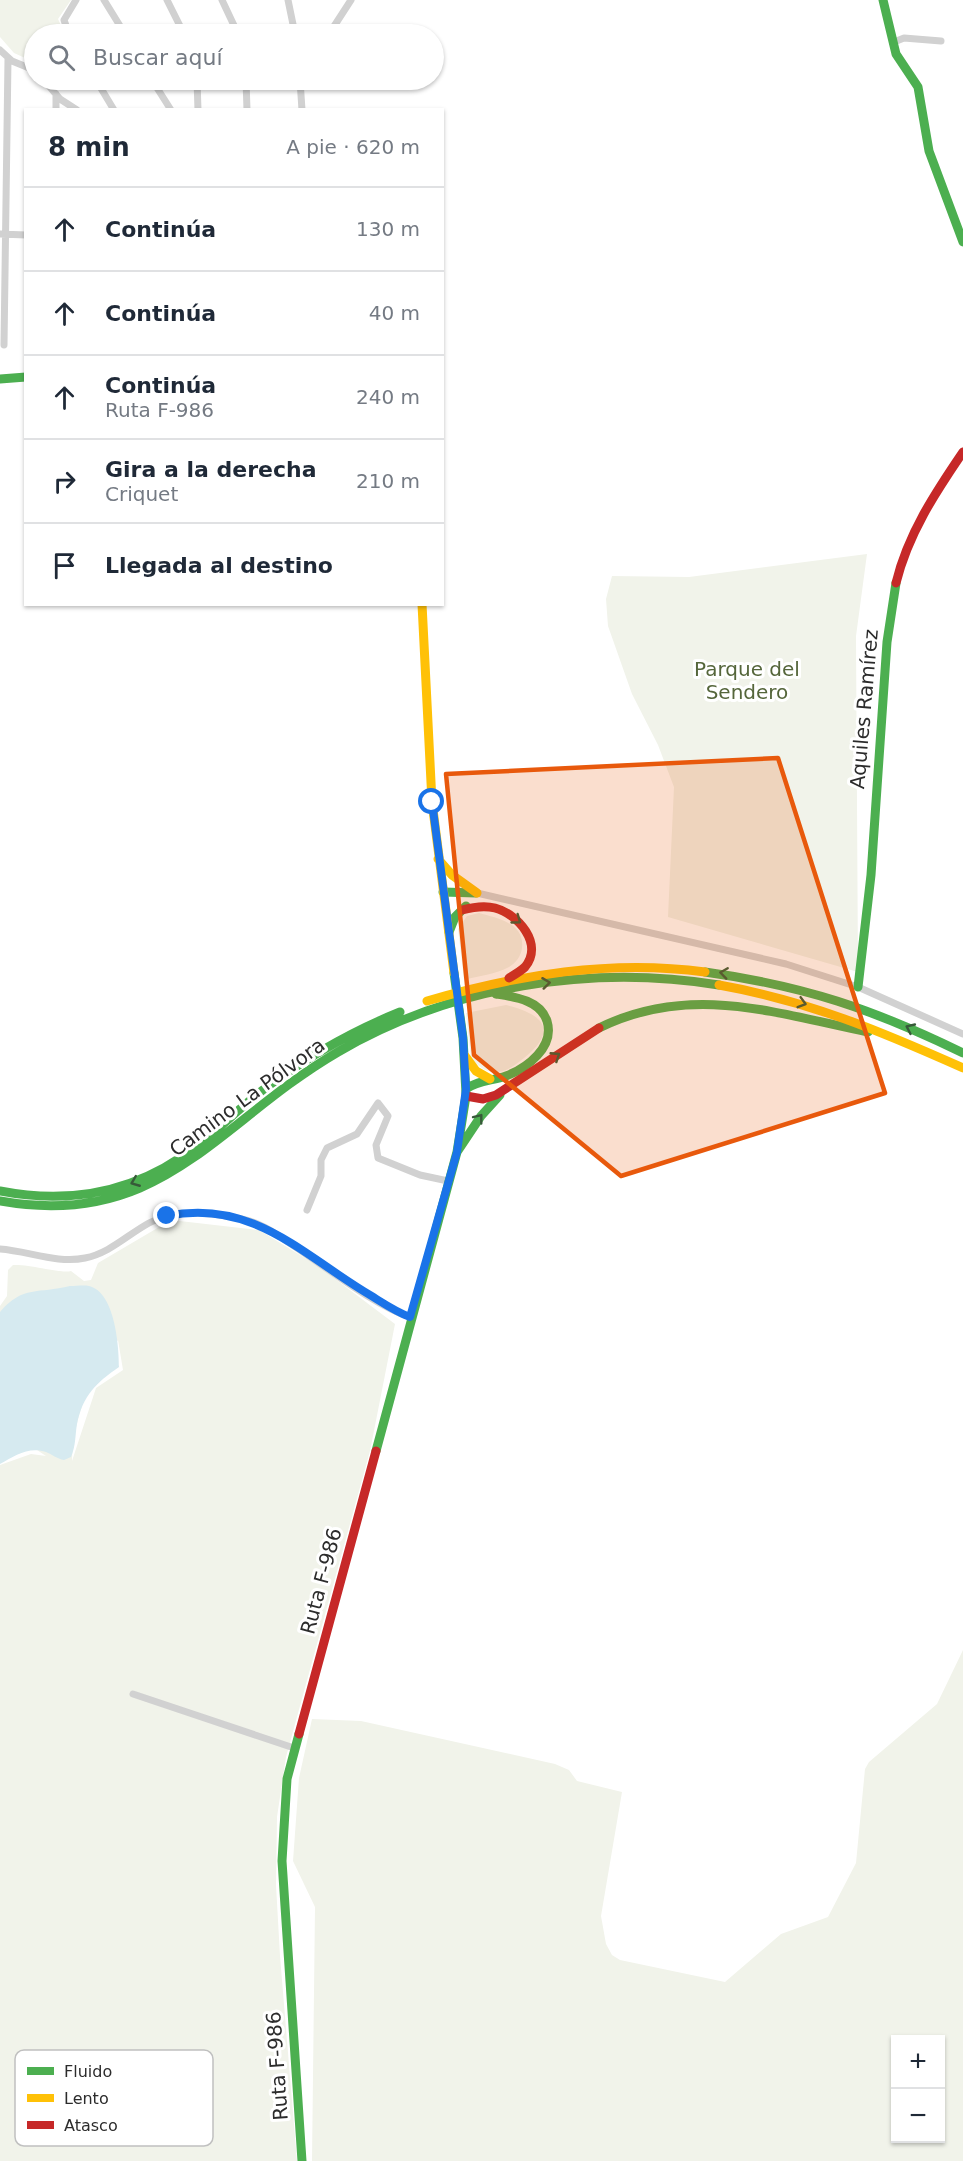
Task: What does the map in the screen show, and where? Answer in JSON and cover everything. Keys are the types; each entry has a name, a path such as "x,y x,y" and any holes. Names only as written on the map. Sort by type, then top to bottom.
{"main road":[{"path":"883,0 898,59 916,82 929,151 963,242"},
{"path":"0,379 24,376"},
{"name":"Aquiles Ramírez","path":"858,987 865,947 879,730 891,602 900,566 912,534 926,508 963,452"},
{"name":"Ruta F-986","path":"302,2161 282,1861 284,1801 294,1748 410,1317 457,1152 466,1093 465,1056 438,859 427,736 422,606"},
{"path":"438,859 484,907"},
{"path":"443,892 475,896"},
{"path":"449,932 452,922 475,896"},
{"path":"462,910 484,907 515,916 525,925 530,937 530,950 526,962 513,976 502,980"},
{"name":"Camino La Pólvora","path":"0,1191 29,1197 66,1198 99,1194 133,1184 173,1163 253,1098 354,1033 429,1001 502,980 583,969 638,967 693,970 750,977 809,990 867,1009 963,1053"},
{"name":"Camino La Pólvora","path":"0,1201 35,1207 63,1208 108,1201 142,1190 191,1161 270,1097 345,1048 417,1014 488,992 592,979 687,981 741,989 843,1016 963,1068"},
{"path":"466,1093 490,1079 509,1075 544,1050 549,1028 542,1011 533,1003 488,992"},
{"path":"466,1093 489,1098 606,1024 636,1012 674,1003 732,1003 813,1022 892,1036"},
{"path":"465,1056 476,1071 490,1079"},
{"path":"457,1152 481,1116 507,1088"}],"street":[{"path":"65,24 63,20 76,0"},
{"path":"104,0 119,24"},
{"path":"167,0 179,24"},
{"path":"222,0 233,24"},
{"path":"288,0 293,24"},
{"path":"335,24 351,0"},
{"path":"894,42 904,38 941,41"},
{"path":"0,50 8,59 24,66"},
{"path":"4,345 3,234 8,59"},
{"path":"53,90 74,108"},
{"path":"102,90 113,108"},
{"path":"158,90 170,108"},
{"path":"197,90 198,108"},
{"path":"246,90 247,108"},
{"path":"301,90 302,108"},
{"path":"56,94 56,108"},
{"path":"3,234 24,235"},
{"path":"475,896 751,955 858,987 963,1034"},
{"path":"307,1210 321,1176 321,1160 327,1148 357,1134 378,1103 388,1116 376,1145 378,1158 420,1175 448,1181"},
{"path":"0,1249 65,1260 83,1259 106,1251 148,1223 167,1216 195,1213 241,1219 269,1229 359,1288 410,1317"},
{"path":"133,1694 294,1748"}],"highlighted area":[{"path":"778,758 885,1093 621,1176 474,1055 446,774"}],"green space":[{"path":"0,0 71,0 58,19 60,24 24,24 24,58 14,53 0,37"},
{"name":"Parque del Sendero","path":"867,554 856,636 858,972 668,917 674,787 658,745 632,694 608,626 606,599 612,576 689,577"},
{"path":"479,913 514,927 522,940 522,948 518,959 509,967 464,980 458,929 467,916"},
{"path":"506,1005 537,1018 544,1031 535,1048 511,1068 499,1072 488,1071 471,1059 466,1013"},
{"path":"171,1220 259,1230 318,1266 395,1324 370,1451 286,1757 277,1817 276,1885 280,1956 297,2161 0,2161 0,1465 31,1454 46,1456 34,1448 0,1458 0,1306 7,1296 8,1270 13,1265 71,1271 84,1281 91,1280 98,1263","holes":["118,1340 123,1370 96,1388 72,1461 76,1429 85,1397 108,1353"]},
{"path":"963,1650 963,2161 312,2161 315,1907 293,1861 299,1778 312,1719 361,1721 555,1764 569,1770 577,1781 622,1792 601,1916 606,1944 612,1955 620,1960 725,1982 781,1934 828,1917 856,1863 865,1769 869,1762 937,1704"}],"shaded area":[{"path":"70,1286 89,1286 98,1290 105,1298 114,1321 119,1367 97,1384 87,1397 77,1424 71,1457 64,1460 40,1450 34,1450 0,1464 0,1312 8,1303 24,1294"}],"traffic: fast":[{"path":"883,0 896,54 918,87 929,151 963,242"},
{"path":"0,379 24,377"},
{"path":"858,987 871,875 887,642 896,583"},
{"path":"443,892 476,893"},
{"path":"449,932 455,917 466,906"},
{"path":"705,972 775,984 838,1001 899,1024 963,1053"},
{"path":"454,973 463,1038 466,1094"},
{"path":"0,1201 56,1206 104,1200 146,1185 184,1164 295,1080 338,1052 382,1029 474,996 523,986 621,977 671,979 719,985"},
{"path":"466,1089 480,1082 506,1076 522,1068 537,1055 547,1039 547,1021 539,1008 526,1001 496,994"},
{"path":"599,1028 633,1014 666,1007 700,1004 766,1011 868,1032"},
{"path":"0,1191 27,1195 79,1195 129,1183 153,1174 198,1145 259,1093 299,1064 348,1036 400,1012"},
{"path":"457,1152 481,1116 500,1095"},
{"path":"376,1451 457,1152 466,1096"},
{"path":"299,1734 287,1779 282,1861 302,2161"}],"traffic: slow":[{"path":"422,606 432,802 454,973"},
{"path":"438,859 452,875 477,893"},
{"path":"427,1001 495,984 564,972 635,967 705,972"},
{"path":"719,985 783,1000 844,1019 963,1068"},
{"path":"465,1056 476,1071 490,1079"}],"traffic: jam":[{"path":"896,583 915,531 963,452"},
{"path":"462,910 478,907 495,908 504,911 520,923 526,931 532,949 530,958 525,967 509,978"},
{"path":"466,1096 483,1099 496,1095 599,1028"},
{"path":"299,1734 376,1451"}],"route":[{"path":"167,1216 195,1213 241,1219 261,1225 277,1233 359,1288 410,1317 457,1152 466,1089 463,1038 432,802"}]}
